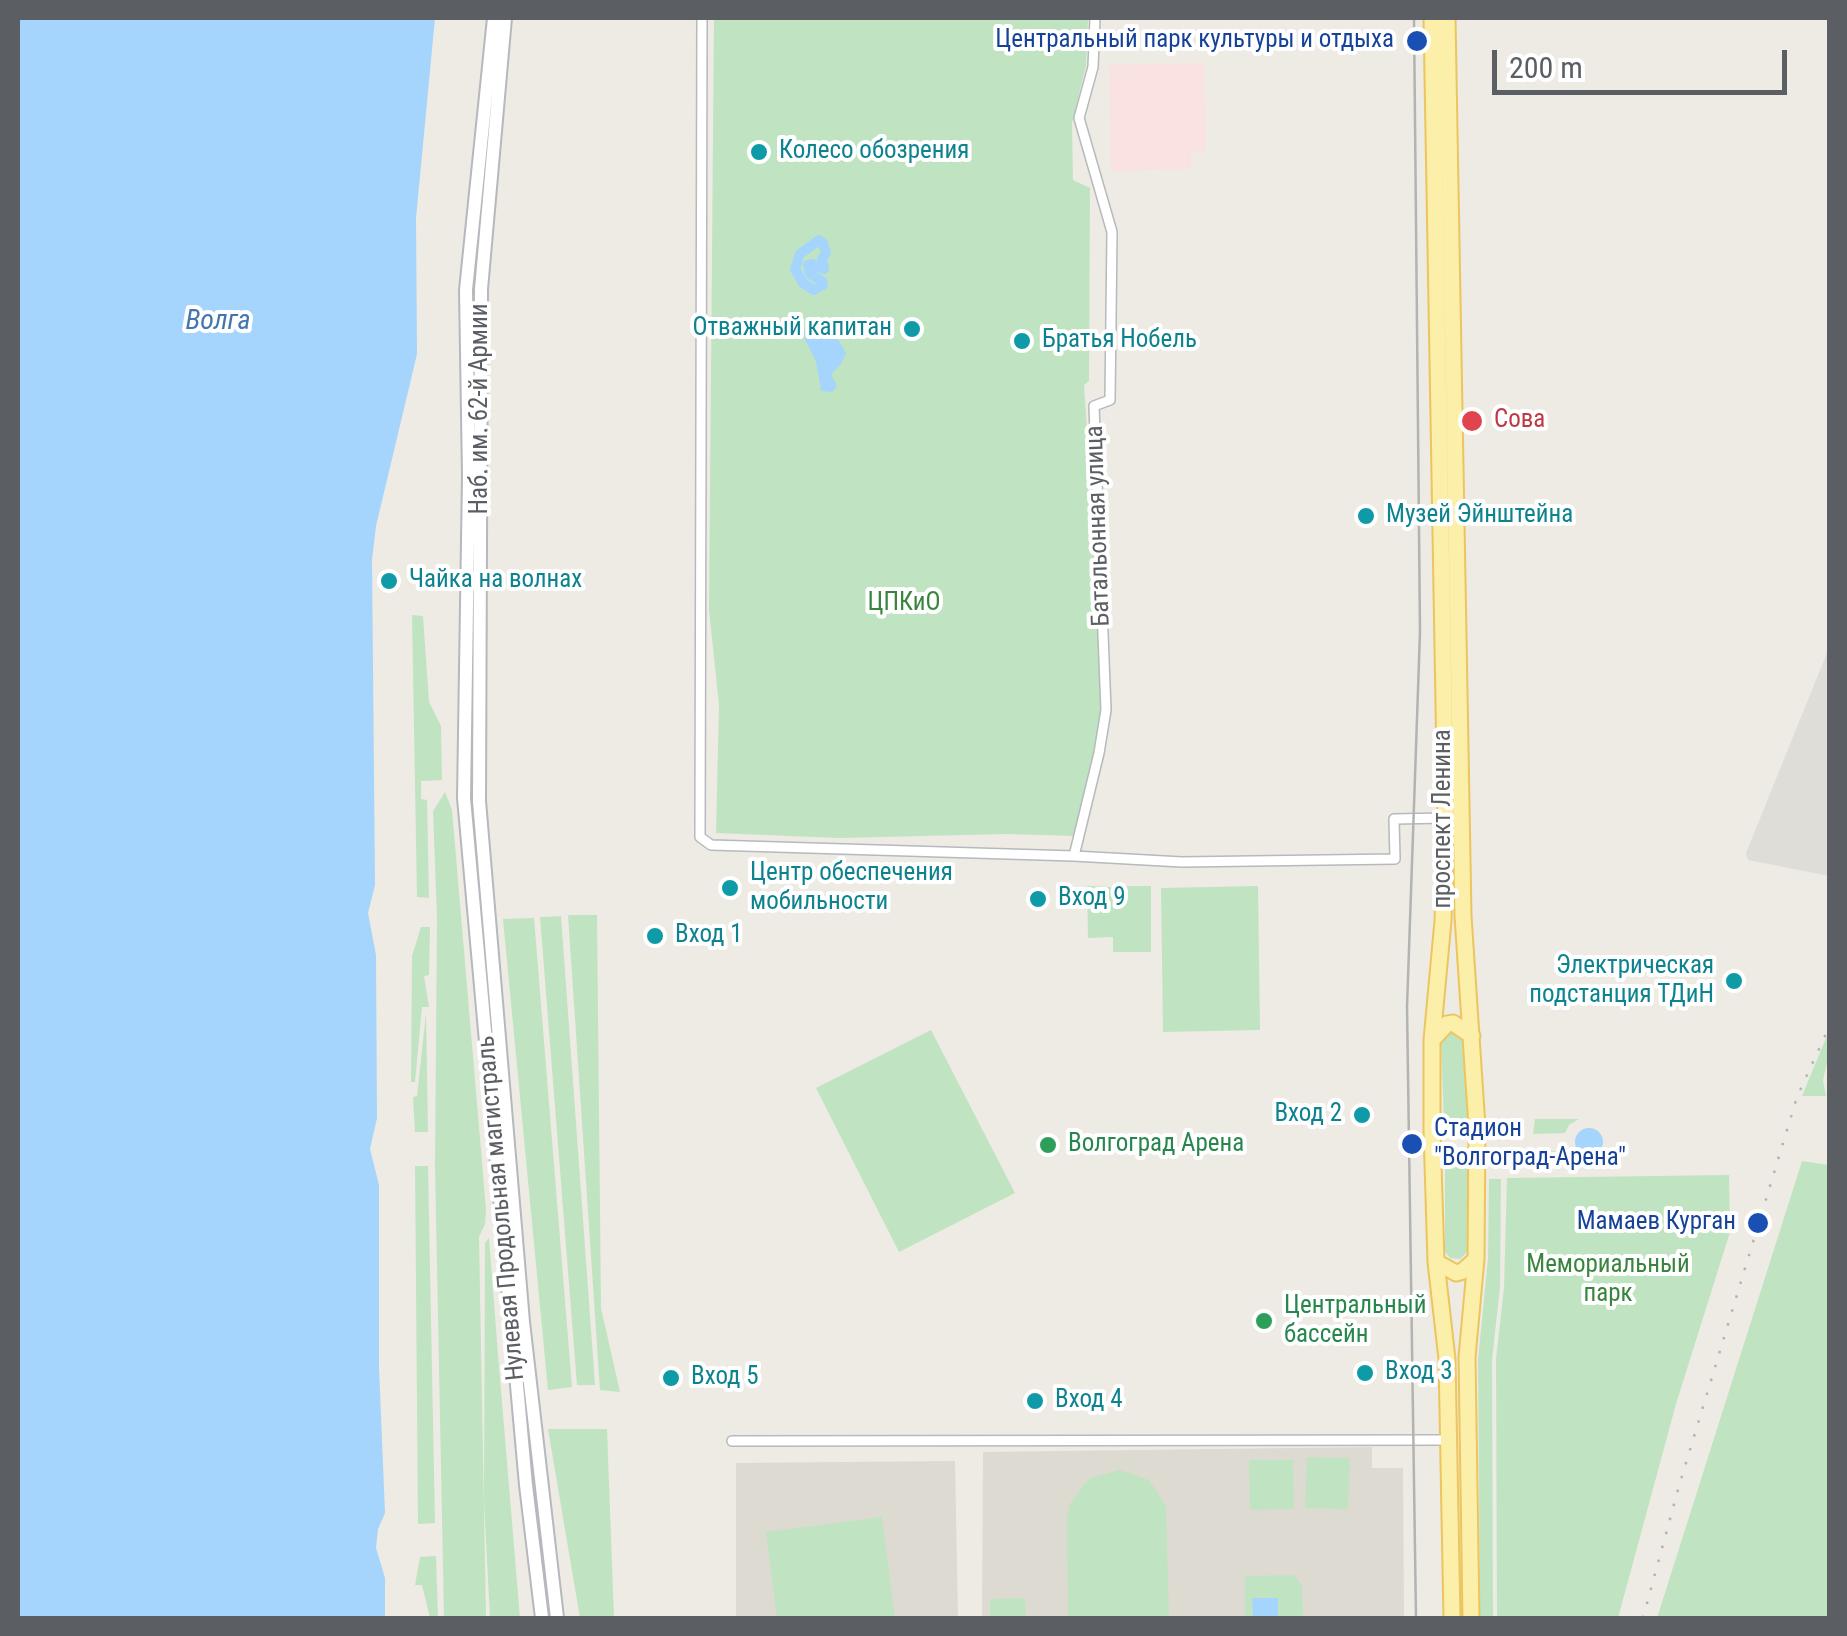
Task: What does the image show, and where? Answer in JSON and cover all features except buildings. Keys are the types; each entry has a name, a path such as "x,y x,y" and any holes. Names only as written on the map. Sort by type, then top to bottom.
{"main road":[{"name":"Наб. им. 62-й Армии","path":"464,798 466,290 494,18"},
{"name":"Наб. им. 62-й Армии","path":"479,801 481,288 505,18"},
{"name":"проспект Ленина","path":"1432,18 1446,818 1443,921 1432,1040 1436,1262 1447,1359 1452,1618"},
{"name":"проспект Ленина","path":"1448,18 1463,916 1477,1127 1476,1259 1467,1356 1471,1618"},
{"name":"Нулевая Продольная магистраль","path":"464,798 526,1485 542,1618"},
{"name":"Нулевая Продольная магистраль","path":"479,801 522,1322 556,1618"},
{"path":"1432,1040 1447,1024 1454,1023 1472,1036"},
{"path":"1436,1262 1456,1273 1476,1259"}],"street":[{"path":"702,18 700,837 711,845 1182,862 1394,859 1394,819 1446,818"},
{"name":"Батальонная улица","path":"1074,856 1099,753 1106,694 1094,406 1110,400 1112,232 1078,118 1093,67 1095,18"},
{"path":"732,1441 1448,1440"}],"shaded area":[{"path":"1204,63 1206,152 1191,152 1191,169 1111,171 1109,65"},
{"path":"1829,648 1829,876 1748,860 1746,853"},
{"path":"1372,1447 1372,1468 1403,1468 1404,1618 982,1618 983,1452"},
{"path":"955,1461 958,1618 736,1618 736,1463"}],"green space":[{"name":"ЦПКиО","path":"714,18 1088,18 1086,66 1072,123 1073,180 1090,188 1089,381 1084,385 1105,704 1076,836 839,838 716,833 719,705 709,610"},
{"path":"412,615 423,616 429,702 441,726 442,780 421,781 421,799 427,800 429,898 417,897"},
{"path":"445,792 452,810 486,1209 479,1237 486,1618 444,1618 433,811"},
{"path":"1087,886 1111,887 1112,897 1113,886 1151,886 1151,952 1113,952 1113,937 1088,938"},
{"path":"1258,886 1260,1030 1163,1032 1161,888"},
{"path":"568,915 597,915 601,1308 620,1392 600,1390"},
{"path":"561,916 595,1385 577,1385 540,917"},
{"path":"534,918 572,1387 548,1390 503,919"},
{"path":"421,927 430,927 429,975 424,976 429,1007 422,1007 415,1082 411,1082 412,956"},
{"path":"426,1013 428,1132 415,1132 413,1097 417,1096"},
{"path":"931,1030 1015,1193 899,1252 816,1088"},
{"path":"1829,1031 1823,1080 1826,1096 1802,1096"},
{"path":"1456,1032 1465,1040 1468,1122 1444,1123 1441,1038"},
{"path":"1535,1119 1579,1119 1565,1133 1533,1134"},
{"path":"1565,1151 1578,1164 1517,1166 1514,1153 1532,1152 1535,1159 1534,1152"},
{"path":"1802,1161 1829,1165 1829,1618 1657,1618"},
{"path":"415,1166 428,1166 435,1523 418,1524"},
{"path":"1445,1167 1468,1167 1469,1250 1460,1259 1450,1258 1445,1252"},
{"name":"Мемориальный парк","path":"1729,1175 1730,1232 1676,1404 1618,1618 1497,1618 1496,1359 1504,1288 1507,1178"},
{"path":"1489,1179 1501,1179 1500,1287 1492,1360 1493,1618 1480,1618 1478,1360 1488,1259"},
{"path":"489,1238 520,1618 490,1618 484,1501 485,1243"},
{"path":"548,1429 607,1429 614,1618 580,1618"},
{"path":"1307,1457 1350,1458 1348,1509 1305,1508"},
{"path":"1249,1460 1293,1460 1294,1509 1250,1510"},
{"path":"1120,1470 1149,1480 1166,1506 1169,1618 1068,1618 1067,1517 1071,1502 1090,1478"},
{"path":"882,1517 895,1618 777,1618 766,1532"},
{"path":"436,1556 438,1618 430,1618 422,1585 415,1585 420,1557"},
{"path":"1294,1575 1302,1585 1303,1618 1245,1618 1245,1576"},
{"path":"1025,1598 1026,1618 990,1618 990,1599"}],"water":[{"name":"Волга","path":"18,18 435,18 416,218 417,354 376,526 372,560 375,885 368,913 376,955 377,1118 370,1149 379,1185 379,1367 385,1513 376,1548 385,1578 385,1618 18,1618"},
{"path":"815,325 835,334 846,353 831,374 837,386 832,392 821,391 816,362 802,333 807,326"},
{"path":"1589,1128 1599,1132 1603,1142 1599,1152 1589,1156 1579,1152 1575,1142 1579,1132"},
{"path":"1252,1598 1278,1598 1278,1618 1253,1618"}],"waterway":[{"path":"819,240 826,253 822,259 824,269 808,265 810,274 823,285 814,290 803,283 795,269 800,254 819,240"}],"tram line":[{"path":"1414,18 1420,632 1407,1007 1416,1618"}],"railway":[{"path":"1643,1618 1797,1097 1830,1025"}],"place":[{"name":"Центральный парк культуры и отдыха","path":"1417,41"},
{"name":"Колесо обозрения","path":"759,152"},
{"name":"Отважный капитан","path":"912,329"},
{"name":"Братья Нобель","path":"1022,341"},
{"name":"Сова","path":"1472,421"},
{"name":"Музей Эйнштейна","path":"1366,516"},
{"name":"Чайка на волнах","path":"389,581"},
{"name":"Центр обеспечения мобильности","path":"730,888"},
{"name":"Вход 9","path":"1038,899"},
{"name":"Вход 1","path":"655,936"},
{"name":"Электрическая подстанция ТДиН","path":"1734,981"},
{"name":"Вход 2","path":"1362,1115"},
{"name":"Стадион \"Волгоград-Арена\"","path":"1412,1144"},
{"name":"Волгоград Арена","path":"1048,1145"},
{"name":"Мамаев Курган","path":"1758,1223"},
{"name":"Центральный бассейн","path":"1264,1321"},
{"name":"Вход 3","path":"1365,1373"},
{"name":"Вход 5","path":"671,1378"},
{"name":"Вход 4","path":"1035,1401"}]}
